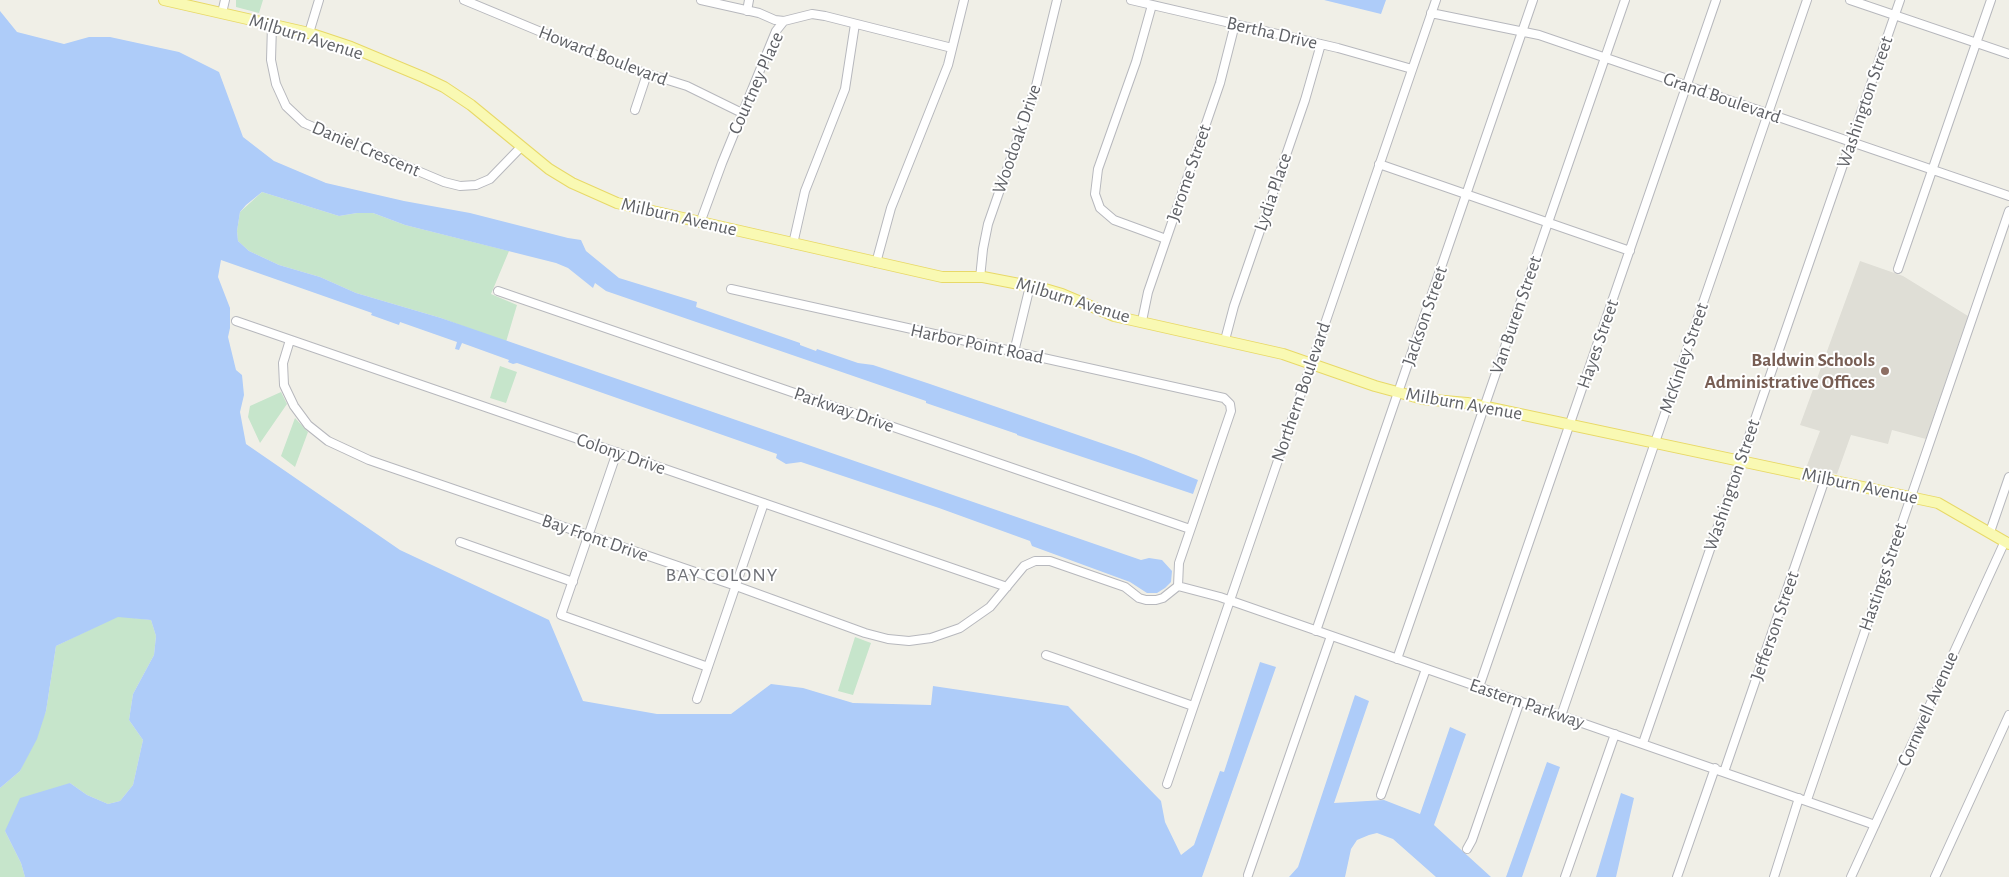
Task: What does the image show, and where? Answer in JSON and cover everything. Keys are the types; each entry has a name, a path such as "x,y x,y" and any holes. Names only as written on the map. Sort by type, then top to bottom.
{"main road":[{"name":"Milburn Avenue","path":"164,0 309,33 351,47 444,87 471,105 549,169 597,196 617,203 652,213 700,222 942,277 980,278 1030,286 1062,294 1114,316 1283,354 1423,399 1467,403 1938,503 2007,543"}],"street":[{"path":"222,13 225,0"},
{"path":"309,33 319,0"},
{"name":"Howard Boulevard","path":"464,0 573,46 647,74 687,86 742,113"},
{"path":"701,0 759,13 775,20 784,21"},
{"path":"747,11 749,0"},
{"path":"876,262 891,208 944,78 964,0"},
{"name":"Woodoak Drive","path":"980,278 988,224 1036,86 1057,0"},
{"name":"Bertha Drive","path":"1131,0 1321,44 1412,69"},
{"name":"Northern Boulevard","path":"1167,784 1436,0"},
{"name":"Jackson Street","path":"1316,631 1533,0"},
{"name":"Van Buren Street","path":"1397,659 1625,0"},
{"name":"Hayes Street","path":"1479,687 1716,0"},
{"name":"McKinley Street","path":"1561,716 1807,0"},
{"path":"1850,0 2009,54"},
{"name":"Washington Street","path":"1643,743 1900,0"},
{"path":"1898,269 1991,0"},
{"path":"1152,5 1136,62 1098,169 1095,194 1100,208 1114,220 1166,239"},
{"name":"Grand Boulevard","path":"1431,13 1539,35 2009,196"},
{"name":"Courtney Place","path":"700,222 776,31 784,21 812,14 952,48"},
{"path":"792,244 805,192 845,89 855,24"},
{"name":"Jerome Street","path":"1142,321 1148,292 1220,83 1235,24"},
{"name":"Daniel Crescent","path":"272,25 271,60 276,84 286,106 304,123 444,182 460,186 471,186 490,178 521,147"},
{"name":"Lydia Place","path":"1225,340 1234,306 1305,100 1321,44"},
{"path":"635,110 647,74"},
{"path":"1379,164 1630,251"},
{"name":"Hastings Street","path":"1774,877 1911,497 2009,211"},
{"path":"1014,352 1030,286"},
{"name":"Harbor Point Road","path":"731,289 1224,398 1230,404 1231,411 1190,529"},
{"name":"Parkway Drive","path":"498,291 1190,529"},
{"name":"Colony Drive","path":"236,321 1007,587"},
{"name":"Bay Front Drive","path":"290,340 283,363 284,385 294,406 308,425 328,441 369,460 736,586 865,633 888,639 909,641 931,638 960,628 990,607 1024,566 1035,561 1050,561 1125,587 1139,598 1146,600 1163,598 1178,586"},
{"path":"617,452 561,615 708,667"},
{"path":"1990,532 2009,478"},
{"name":"Jefferson Street","path":"1724,772 1825,479"},
{"path":"697,699 764,503"},
{"path":"1178,586 1179,563 1190,529"},
{"path":"460,542 573,582"},
{"name":"Cornwell Avenue","path":"1851,877 2007,543"},
{"name":"Eastern Parkway","path":"1178,586 1229,601 1875,825"},
{"path":"1248,876 1330,636"},
{"path":"1046,655 1193,706"},
{"path":"1381,795 1426,669"},
{"path":"1467,849 1472,840 1520,701"},
{"path":"1935,877 2009,716"},
{"path":"1565,877 1615,734"},
{"path":"1677,877 1714,768"}],"shaded area":[{"name":"Baldwin Schools Administrative Offices","path":"1860,261 1903,276 1968,316 1926,439 1892,430 1888,444 1851,435 1837,474 1806,468 1820,431 1800,425"}],"green space":[{"path":"236,0 263,0 259,13 236,7"},
{"path":"262,192 339,216 373,213 405,225 509,251 491,294 517,305 506,342 441,318 356,293 320,277 279,265 249,251 238,241 237,231 240,212"},
{"path":"500,366 517,372 506,403 490,398"},
{"path":"281,392 287,404 260,443 248,417 250,406"},
{"path":"295,418 308,432 295,467 281,456"},
{"path":"118,616 151,620 156,636 154,655 133,694 129,720 143,740 133,785 120,801 108,804 87,795 70,783 5,831 21,863 25,877 0,877 0,788 20,771 46,711 56,646"},
{"path":"855,637 871,643 853,695 838,691"}],"water":[{"path":"1324,0 1386,0 1381,14"},
{"path":"0,11 17,32 64,44 89,37 110,37 179,52 219,72 243,137 274,161 326,183 404,201 470,213 581,240 586,251 619,278 697,302 696,307 800,343 800,345 816,351 817,349 858,363 873,365 930,384 1136,455 1198,480 1193,494 1017,435 926,403 926,401 606,291 595,283 593,288 568,268 556,263 405,225 373,213 339,216 262,192 240,212 237,231 238,241 249,251 279,265 320,277 356,293 441,318 1141,560 1149,558 1162,560 1172,571 1171,582 1157,593 1147,593 1130,582 1032,546 1030,541 939,508 801,462 786,464 776,458 777,454 517,363 513,364 508,362 509,360 462,343 459,350 455,349 457,342 400,322 399,325 371,315 372,313 221,260 218,277 230,308 228,337 236,370 242,375 244,395 240,412 246,444 400,550 549,620 583,701 657,714 731,714 771,684 803,688 853,703 931,705 933,686 1068,706 1161,801 1165,822 1181,855 1194,845 1220,771 1224,772 1260,662 1276,667 1202,877 25,877 21,863 5,831 20,798 70,783 87,795 108,804 120,801 133,785 143,740 129,720 133,694 154,655 156,636 151,620 118,617 56,646 46,711 37,739 20,771 0,788"},
{"path":"1355,695 1369,701 1334,803 1384,800 1420,814 1450,727 1466,734 1434,825 1491,877 1436,877 1393,839 1377,833 1357,840 1351,849 1345,877 1289,877 1298,867"},
{"path":"1547,762 1560,767 1522,877 1506,877"},
{"path":"1621,793 1634,798 1616,877 1596,877"}],"place":[{"name":"Baldwin Schools Administrative Offices","path":"1885,371"}],"district":[{"name":"BAY COLONY","path":"722,575"}]}
